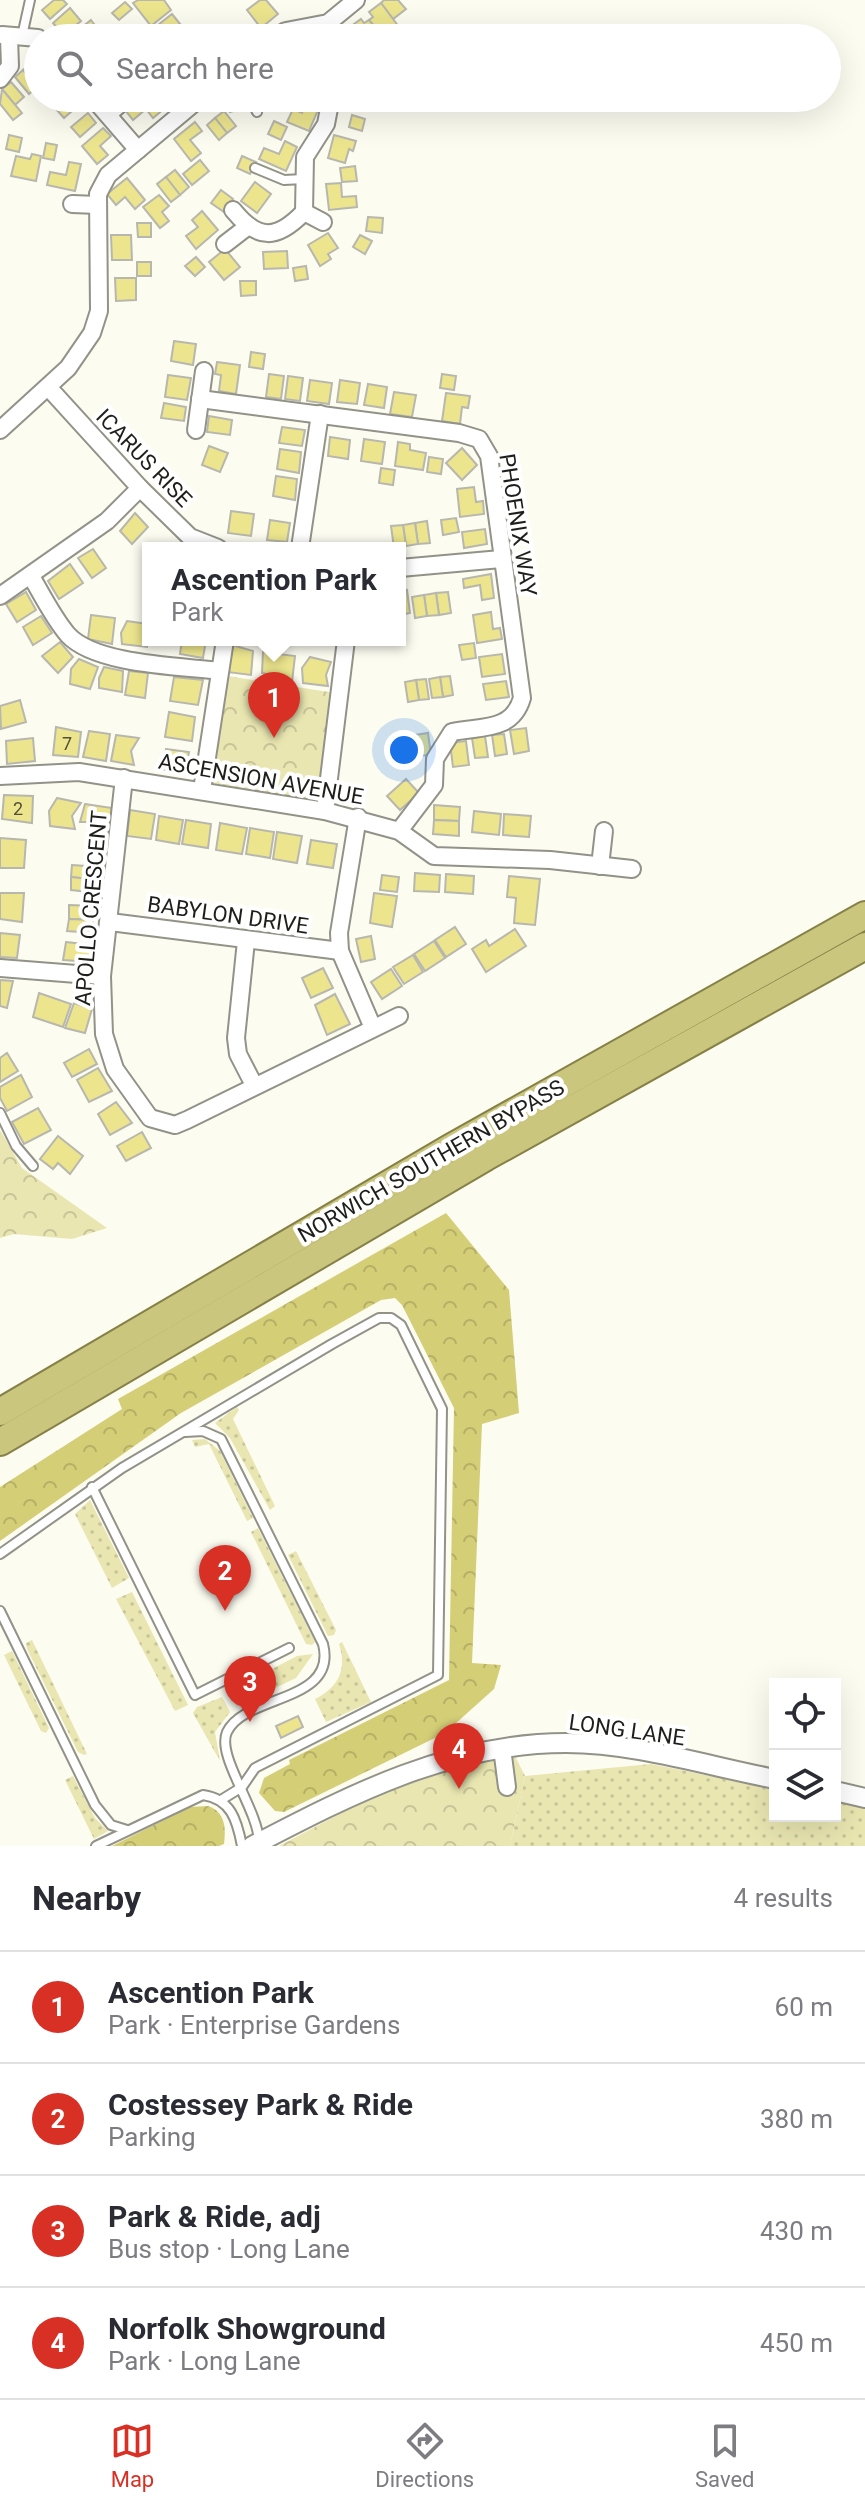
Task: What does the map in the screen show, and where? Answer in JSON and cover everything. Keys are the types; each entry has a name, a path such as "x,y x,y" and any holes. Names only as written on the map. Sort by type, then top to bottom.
{"highway":[{"name":"NORWICH SOUTHERN BYPASS","path":"0,1412 450,1148 865,915"},
{"name":"NORWICH SOUTHERN BYPASS","path":"0,1442 486,1157 860,950"},
{"path":"0,1400 122,1341"},
{"path":"0,1455 163,1348"}],"street":[{"path":"327,24 356,0"},
{"path":"0,79 10,66 17,36"},
{"path":"105,112 138,150"},
{"path":"0,430 83,350 99,311 98,194 108,175 183,112"},
{"path":"233,210 247,227 275,233 290,226 304,212 305,157 326,124 328,112"},
{"path":"72,204 98,205"},
{"path":"304,212 323,222"},
{"path":"225,244 247,227"},
{"path":"196,430 204,371"},
{"name":"ICARUS RISE","path":"48,387 140,488 190,537 203,542"},
{"name":"PHOENIX WAY","path":"200,399 459,433 479,439 489,456 522,698 518,712 505,723 490,728 452,732 435,759 434,785 399,831"},
{"path":"301,542 320,414"},
{"path":"0,596 107,521 140,488"},
{"path":"406,567 501,559"},
{"path":"31,576 69,635 86,648 111,656 220,671"},
{"path":"202,790 224,646"},
{"path":"325,811 345,646"},
{"name":"ASCENSION AVENUE","path":"0,776 62,771 124,778 358,817 399,831 434,856 632,869"},
{"name":"APOLLO CRESCENT","path":"124,778 102,976 103,1020 108,1052 115,1069 150,1118 175,1125 399,1016"},
{"path":"358,817 339,933 340,951 373,1028"},
{"path":"600,866 604,831"},
{"name":"BABYLON DRIVE","path":"110,922 340,951"},
{"path":"246,941 236,1038 238,1054 254,1085"},
{"path":"0,968 102,976"},
{"name":"LONG LANE","path":"251,1845 412,1769 461,1754 502,1748 567,1743 613,1748 769,1778"},
{"path":"502,1748 507,1787"},
{"path":"841,1792 865,1798"}],"lane":[{"path":"17,36 30,0"},
{"path":"110,118 117,112"},
{"path":"255,168 284,180 304,179"},
{"path":"0,1113 16,1146 33,1166"},
{"path":"0,1554 92,1487 379,1318 391,1318 401,1325 442,1409 438,1675 255,1768 242,1787 221,1800"},
{"path":"181,1432 203,1431 221,1439 310,1615 327,1657 320,1673 309,1685 237,1720 228,1731 224,1746 256,1816 251,1845"},
{"path":"92,1487 195,1695 289,1648"},
{"path":"0,1611 95,1805 111,1825 127,1830"},
{"path":"96,1846 203,1795 221,1800 251,1845"}],"green space":[{"path":"227,676 335,693 320,802 212,783"},
{"path":"0,1130 22,1168 107,1228 72,1239 14,1234 0,1238"},
{"path":"446,1213 509,1290 519,1413 482,1424 472,1663 501,1665 494,1689 445,1733 284,1812 275,1811 259,1793 264,1778 290,1764 289,1760 449,1680 454,1408 402,1305 395,1298 381,1300 181,1413 0,1541 0,1487 122,1409 118,1399"},
{"path":"237,1407 239,1410 233,1419 275,1506 270,1510 230,1438 215,1423"},
{"path":"205,1439 220,1451 253,1518 247,1521 209,1444 195,1447 192,1440"},
{"path":"90,1500 129,1578 112,1588 75,1514"},
{"path":"258,1528 315,1642 312,1645 306,1644 251,1532"},
{"path":"296,1551 336,1630 334,1635 328,1636 288,1555"},
{"path":"132,1592 188,1705 175,1711 116,1599"},
{"path":"32,1640 87,1754 78,1752 27,1649 26,1643"},
{"path":"342,1642 371,1702 326,1722 315,1699 330,1689 339,1676 342,1661 339,1644"},
{"path":"12,1651 49,1728 46,1733 41,1731 4,1655"},
{"path":"313,1654 296,1678 237,1706 231,1694 234,1689 297,1656"},
{"path":"222,1697 230,1712 215,1732 220,1761 193,1713 197,1707"},
{"path":"515,1756 525,1776 510,1846 279,1846 362,1802 456,1764"},
{"path":"651,1764 769,1788 769,1822 841,1822 841,1802 865,1807 865,1846 510,1846 525,1776"},
{"path":"73,1776 95,1818 108,1831 94,1839 65,1780"},
{"path":"208,1806 221,1816 224,1844 112,1846 190,1807"}],"building":[{"path":"54,0 63,0 67,4 50,19 42,10"},
{"path":"138,0 164,0 171,10 149,24 133,3"},
{"path":"260,0 266,0 278,14 266,24 258,24 247,10"},
{"path":"384,0 398,0 406,9 393,19 381,3"},
{"path":"125,2 132,9 119,20 112,13"},
{"path":"381,3 397,24 372,24 369,20 373,17 369,12"},
{"path":"70,8 81,21 77,24 53,23"},
{"path":"172,14 180,24 159,24"},
{"path":"361,19 364,23 369,20 372,24 354,24"},
{"path":"23,70 24,88 15,77"},
{"path":"11,82 24,97 15,105 2,89"},
{"path":"2,89 22,113 13,120 0,104"},
{"path":"127,112 142,112 133,120"},
{"path":"225,112 236,126 227,133 215,118"},
{"path":"292,112 317,112 309,131 287,122"},
{"path":"88,113 96,123 80,137 71,127"},
{"path":"352,115 365,119 362,131 349,127"},
{"path":"215,118 227,133 219,140 207,125"},
{"path":"274,121 287,127 281,140 268,134"},
{"path":"195,122 202,131 190,140 201,153 191,161 174,139"},
{"path":"103,128 111,136 100,146 108,155 97,164 82,146"},
{"path":"9,135 22,138 19,152 6,149"},
{"path":"334,135 356,141 353,151 349,149 345,163 328,158"},
{"path":"285,141 297,147 286,171 259,159 264,148 279,154"},
{"path":"46,143 57,145 54,160 43,158"},
{"path":"32,154 41,156 36,181 11,176 16,156 30,159"},
{"path":"242,156 256,162 250,174 237,168"},
{"path":"200,160 209,171 192,185 183,174"},
{"path":"69,162 81,164 75,191 47,185 50,172 66,175"},
{"path":"355,166 357,181 342,182 340,168"},
{"path":"175,170 189,187 180,195 166,177"},
{"path":"166,177 180,195 171,202 157,184"},
{"path":"127,178 145,200 135,209 125,197 116,205 107,194"},
{"path":"255,182 271,194 257,213 241,201"},
{"path":"341,183 342,197 356,196 357,207 329,210 326,184"},
{"path":"221,190 233,199 224,212 211,203"},
{"path":"159,195 169,206 162,212 169,221 160,228 143,207"},
{"path":"202,211 218,230 196,249 186,236 198,227 192,220"},
{"path":"368,217 383,218 382,233 366,231"},
{"path":"137,223 151,223 151,237 138,237"},
{"path":"328,233 338,248 328,254 331,259 320,266 308,245"},
{"path":"111,235 131,235 132,260 112,260"},
{"path":"360,235 372,241 365,254 353,247"},
{"path":"225,249 240,267 224,280 209,262"},
{"path":"287,251 288,268 264,269 263,252"},
{"path":"196,257 205,267 195,276 185,266"},
{"path":"137,262 151,262 151,276 137,276"},
{"path":"306,266 308,279 295,281 293,268"},
{"path":"115,278 136,278 136,300 116,301"},
{"path":"240,281 256,281 256,295 241,296"},
{"path":"174,341 196,344 193,365 171,361"},
{"path":"251,352 265,354 263,369 249,367"},
{"path":"217,362 240,365 236,394 219,391 221,375 215,374"},
{"path":"269,374 284,376 281,399 266,397"},
{"path":"442,374 456,376 454,390 440,388"},
{"path":"168,375 191,378 187,400 165,397"},
{"path":"288,376 303,378 300,401 285,399"},
{"path":"310,380 332,383 329,404 307,401"},
{"path":"340,380 360,383 357,404 337,402"},
{"path":"368,384 387,387 384,408 364,405"},
{"path":"394,392 416,395 412,417 390,414"},
{"path":"446,393 470,396 468,408 462,407 460,424 442,421"},
{"path":"164,403 186,407 184,421 161,418"},
{"path":"209,416 232,420 230,435 207,432"},
{"path":"282,427 305,430 302,446 279,443"},
{"path":"330,437 350,440 348,459 328,456"},
{"path":"364,439 385,442 382,464 361,461"},
{"path":"398,442 410,444 410,450 426,453 423,470 395,466"},
{"path":"209,446 228,453 220,472 202,465"},
{"path":"462,448 477,465 462,480 446,463"},
{"path":"280,449 301,452 299,473 277,469"},
{"path":"429,457 443,459 441,474 427,472"},
{"path":"381,468 395,470 393,485 379,483"},
{"path":"276,476 297,479 295,500 273,496"},
{"path":"474,487 476,502 483,501 484,514 460,517 457,489"},
{"path":"231,511 254,514 251,536 228,533"},
{"path":"135,513 148,527 132,544 120,531"},
{"path":"456,518 459,532 443,535 441,520"},
{"path":"270,520 290,523 287,542 267,540"},
{"path":"427,521 430,543 418,544 415,523"},
{"path":"415,523 418,544 406,546 403,525"},
{"path":"403,525 405,542 393,542 391,526"},
{"path":"485,529 487,544 464,548 462,532"},
{"path":"93,549 106,568 92,578 78,558"},
{"path":"70,564 83,583 59,599 48,581"},
{"path":"491,574 494,598 482,600 480,585 464,588 463,579"},
{"path":"406,590 410,613 406,614"},
{"path":"26,592 36,610 17,622 6,604"},
{"path":"448,592 451,613 439,615 436,593"},
{"path":"436,593 439,615 427,616 424,595"},
{"path":"424,595 427,616 415,618 412,597"},
{"path":"491,612 493,629 500,628 502,639 477,643 473,615"},
{"path":"91,615 115,618 112,644 88,639"},
{"path":"41,616 52,633 33,645 23,627"},
{"path":"127,621 142,623 142,646 147,647 122,644 121,633"},
{"path":"60,642 73,657 58,673 42,656"},
{"path":"474,643 476,658 462,660 459,645"},
{"path":"181,646 205,646 203,658 180,654"},
{"path":"232,646 253,651 251,675 227,672"},
{"path":"263,652 295,656 292,682 277,681 277,676 262,673"},
{"path":"502,654 505,674 482,677 479,657"},
{"path":"310,657 331,662 326,675 328,686 303,683 302,668"},
{"path":"79,659 98,667 90,689 70,684 71,669"},
{"path":"104,667 123,671 122,692 99,688"},
{"path":"129,671 148,673 145,698 125,695"},
{"path":"450,676 453,695 443,697 440,677"},
{"path":"174,677 203,680 198,705 170,701"},
{"path":"440,677 443,697 432,698 429,679"},
{"path":"426,679 429,699 419,700 416,680"},
{"path":"416,680 419,700 408,702 405,682"},
{"path":"506,681 509,697 486,700 483,684"},
{"path":"20,700 26,722 1,729 0,706"},
{"path":"169,712 195,717 192,741 165,737"},
{"path":"56,727 81,732 78,757 53,755"},
{"path":"526,728 529,751 514,754 510,730"},
{"path":"89,731 110,734 106,761 83,757"},
{"path":"428,733 431,755 417,756 414,735"},
{"path":"504,734 507,754 495,756 492,735"},
{"path":"116,735 139,738 131,751 134,765 111,761"},
{"path":"485,736 488,757 475,758 472,738"},
{"path":"33,738 35,761 7,764 6,741"},
{"path":"466,741 469,765 453,767 450,743"},
{"path":"166,749 189,752 185,774 162,769"},
{"path":"406,779 419,793 400,810 387,796"},
{"path":"4,795 33,796 32,823 2,819"},
{"path":"57,798 81,803 72,816 75,829 50,826 49,811"},
{"path":"85,804 112,808 107,838 91,835 93,822 80,822"},
{"path":"434,805 460,807 459,821 434,820"},
{"path":"130,810 155,814 151,839 127,836"},
{"path":"474,811 501,814 499,835 472,832"},
{"path":"504,814 531,816 529,837 503,835"},
{"path":"159,816 183,820 179,844 156,840"},
{"path":"186,820 211,824 208,848 182,844"},
{"path":"434,820 459,821 459,836 433,834"},
{"path":"220,823 247,828 242,854 216,850"},
{"path":"250,828 274,832 270,858 246,854"},
{"path":"277,832 302,836 297,863 273,859"},
{"path":"0,838 26,840 24,868 0,868"},
{"path":"311,840 337,844 333,868 307,864"},
{"path":"72,865 100,867 98,880 71,877"},
{"path":"415,873 440,875 439,892 414,891"},
{"path":"446,874 474,876 473,894 445,892"},
{"path":"382,875 399,877 397,892 380,890"},
{"path":"509,876 540,879 535,925 514,923 516,898 507,897"},
{"path":"71,877 98,880 98,893 71,890"},
{"path":"0,893 24,893 22,922 0,919"},
{"path":"374,893 397,896 392,927 370,923"},
{"path":"69,905 94,906 93,920 69,919"},
{"path":"69,919 93,920 93,933 67,931"},
{"path":"455,927 466,944 446,957 435,940"},
{"path":"515,929 526,946 486,972 472,949 486,940 489,946"},
{"path":"0,933 20,935 17,958 0,957"},
{"path":"371,936 375,959 361,962 356,939"},
{"path":"434,941 445,958 425,971 414,954"},
{"path":"66,942 92,945 92,962 63,960"},
{"path":"413,955 423,972 404,984 393,967"},
{"path":"323,968 333,988 311,998 302,978"},
{"path":"391,969 402,986 382,999 371,982"},
{"path":"0,980 13,981 7,1008 0,1006"},
{"path":"39,993 71,1004 63,1027 33,1017"},
{"path":"335,994 350,1024 327,1035 315,1005"},
{"path":"74,1003 92,1009 85,1033 65,1028"},
{"path":"89,1049 97,1064 72,1077 64,1063"},
{"path":"7,1053 18,1071 0,1082 0,1058"},
{"path":"98,1068 112,1091 89,1102 77,1080"},
{"path":"21,1075 32,1097 7,1111 0,1098 0,1087"},
{"path":"116,1102 132,1123 110,1135 98,1114"},
{"path":"38,1108 51,1130 24,1144 12,1122"},
{"path":"142,1132 151,1148 126,1161 117,1146"},
{"path":"58,1136 83,1156 70,1174 58,1163 53,1169 40,1159"},
{"path":"298,1716 303,1727 281,1738 276,1726"}],"place":[{"name":"Ascention Park","path":"274,738"},
{"name":"Costessey Park & Ride","path":"225,1611"},
{"name":"Park & Ride, adj","path":"250,1722"},
{"name":"Norfolk Showground","path":"459,1789"}]}
